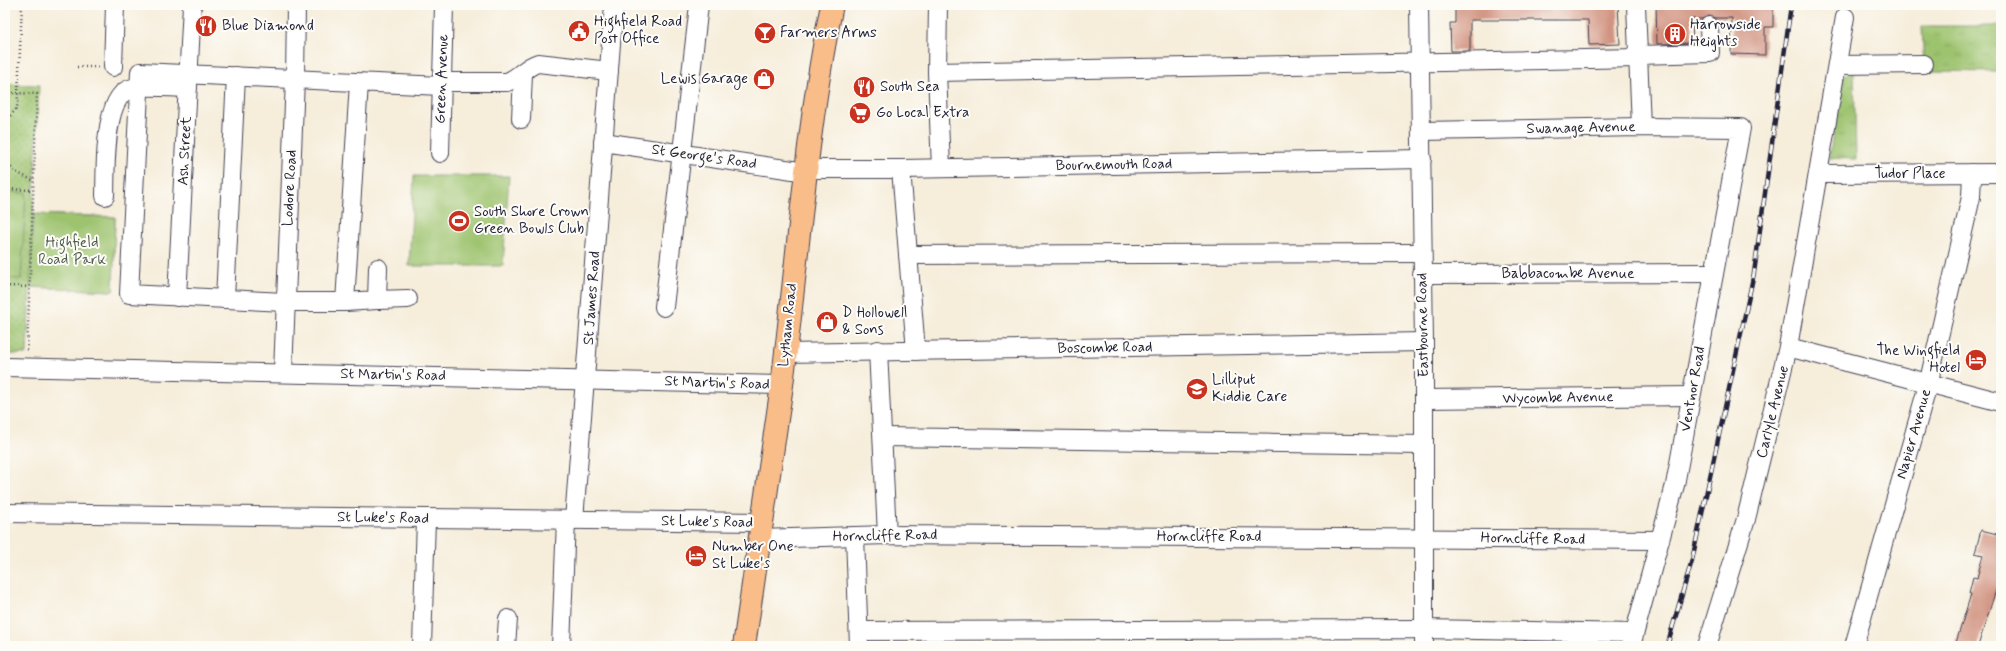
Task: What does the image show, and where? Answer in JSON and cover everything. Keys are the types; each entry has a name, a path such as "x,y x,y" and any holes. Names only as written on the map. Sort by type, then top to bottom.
{"main road":[{"name":"Lytham Road","path":"744,646 782,385 806,171 826,33 832,5"}],"street":[{"path":"114,67 115,5"},
{"name":"Ash Street","path":"177,296 192,5"},
{"name":"Lodore Road","path":"283,372 295,79 296,5"},
{"name":"Green Avenue","path":"440,153 444,5"},
{"name":"St James Road","path":"561,646 570,520 586,379 614,5"},
{"path":"664,307 699,5"},
{"path":"938,5 937,72 941,168"},
{"name":"Eastbourne Road","path":"1419,5 1422,159 1421,253 1424,342 1424,638"},
{"path":"1636,5 1641,127"},
{"name":"Carlyle Avenue","path":"1706,646 1746,519 1788,347 1845,18"},
{"path":"937,72 1638,57 1710,52 1709,26"},
{"path":"521,119 523,74 528,66 538,63 609,71"},
{"path":"1838,65 1924,64"},
{"path":"105,196 107,139 112,109 121,94 132,88 236,76 359,83 442,84 507,82 523,74"},
{"path":"225,299 236,76"},
{"path":"345,302 359,83"},
{"path":"140,87 129,294 285,302 345,302 408,299"},
{"name":"Swanage Avenue","path":"1421,131 1641,127 1741,128"},
{"name":"Ventnor Road","path":"1633,639 1675,486 1741,128"},
{"name":"St George's Road","path":"603,142 806,171"},
{"name":"Bournemouth Road","path":"806,171 1422,159"},
{"path":"901,169 916,351"},
{"name":"Napier Avenue","path":"1854,646 1928,384 1970,197 1972,173"},
{"name":"Tudor Place","path":"1819,174 2001,173"},
{"path":"908,255 1421,253"},
{"path":"377,300 378,268"},
{"name":"Babbacombe Avenue","path":"1422,274 1714,273"},
{"name":"Boscombe Road","path":"785,353 878,350 916,351 1424,342"},
{"path":"1788,347 2001,402"},
{"path":"878,350 887,535"},
{"name":"St Martin's Road","path":"5,367 586,379 782,385"},
{"name":"Wycombe Avenue","path":"1424,399 1691,396"},
{"path":"883,437 1423,445"},
{"name":"St Luke's Road","path":"5,514 570,520 760,531"},
{"path":"422,646 426,519"},
{"name":"Horncliffe Road","path":"760,531 855,536 1660,540"},
{"path":"855,536 859,638 1633,639"},
{"path":"506,646 508,619"}],"path":[{"path":"5,122 17,108 22,5"},
{"path":"5,93 37,94 27,354 20,354"},
{"path":"5,162 16,172 34,181"},
{"path":"5,189 33,190"},
{"path":"5,286 30,287"}],"green space":[{"path":"1922,26 2001,26 2001,72 1924,71"},
{"path":"1854,72 1856,159 1829,158 1843,75"},
{"name":"Highfield Road Park","path":"5,84 39,85 33,214 115,217 113,291 30,287 27,354 5,354"},
{"name":"South Shore Crown Green Bowls Club","path":"414,176 509,176 503,266 409,266"},
{"path":"5,192 26,193 21,279 5,278"},
{"path":"33,214 115,217 113,291 30,287"}],"building":[{"path":"1455,5 1618,5 1620,44 1589,45 1588,20 1470,20 1470,51 1451,51 1450,23 1455,23"},
{"path":"1656,5 1773,5 1773,27 1765,27 1765,55 1731,54 1732,18 1716,18 1709,16 1702,19 1692,19 1693,43 1657,44"},
{"path":"1981,530 2001,535 2001,574 1978,646 1955,646 1971,594 1969,593 1973,577 1977,578 1983,555 1975,553"}],"railway":[{"path":"1667,646 1692,560 1754,273 1791,5"}],"place":[{"name":"Blue Diamond","path":"206,26"},
{"name":"Highfield Road Post Office","path":"579,31"},
{"name":"Farmers Arms","path":"765,33"},
{"name":"Harrowside Heights","path":"1675,34"},
{"name":"Lewis Garage","path":"764,79"},
{"name":"South Sea","path":"864,87"},
{"name":"Go Local Extra","path":"860,113"},
{"name":"South Shore Crown Green Bowls Club","path":"459,221"},
{"name":"D Hollowell & Sons","path":"827,322"},
{"name":"The Wingfield Hotel","path":"1976,360"},
{"name":"Lilliput Kiddie Care","path":"1197,389"},
{"name":"Number One St Luke's","path":"696,556"}]}
